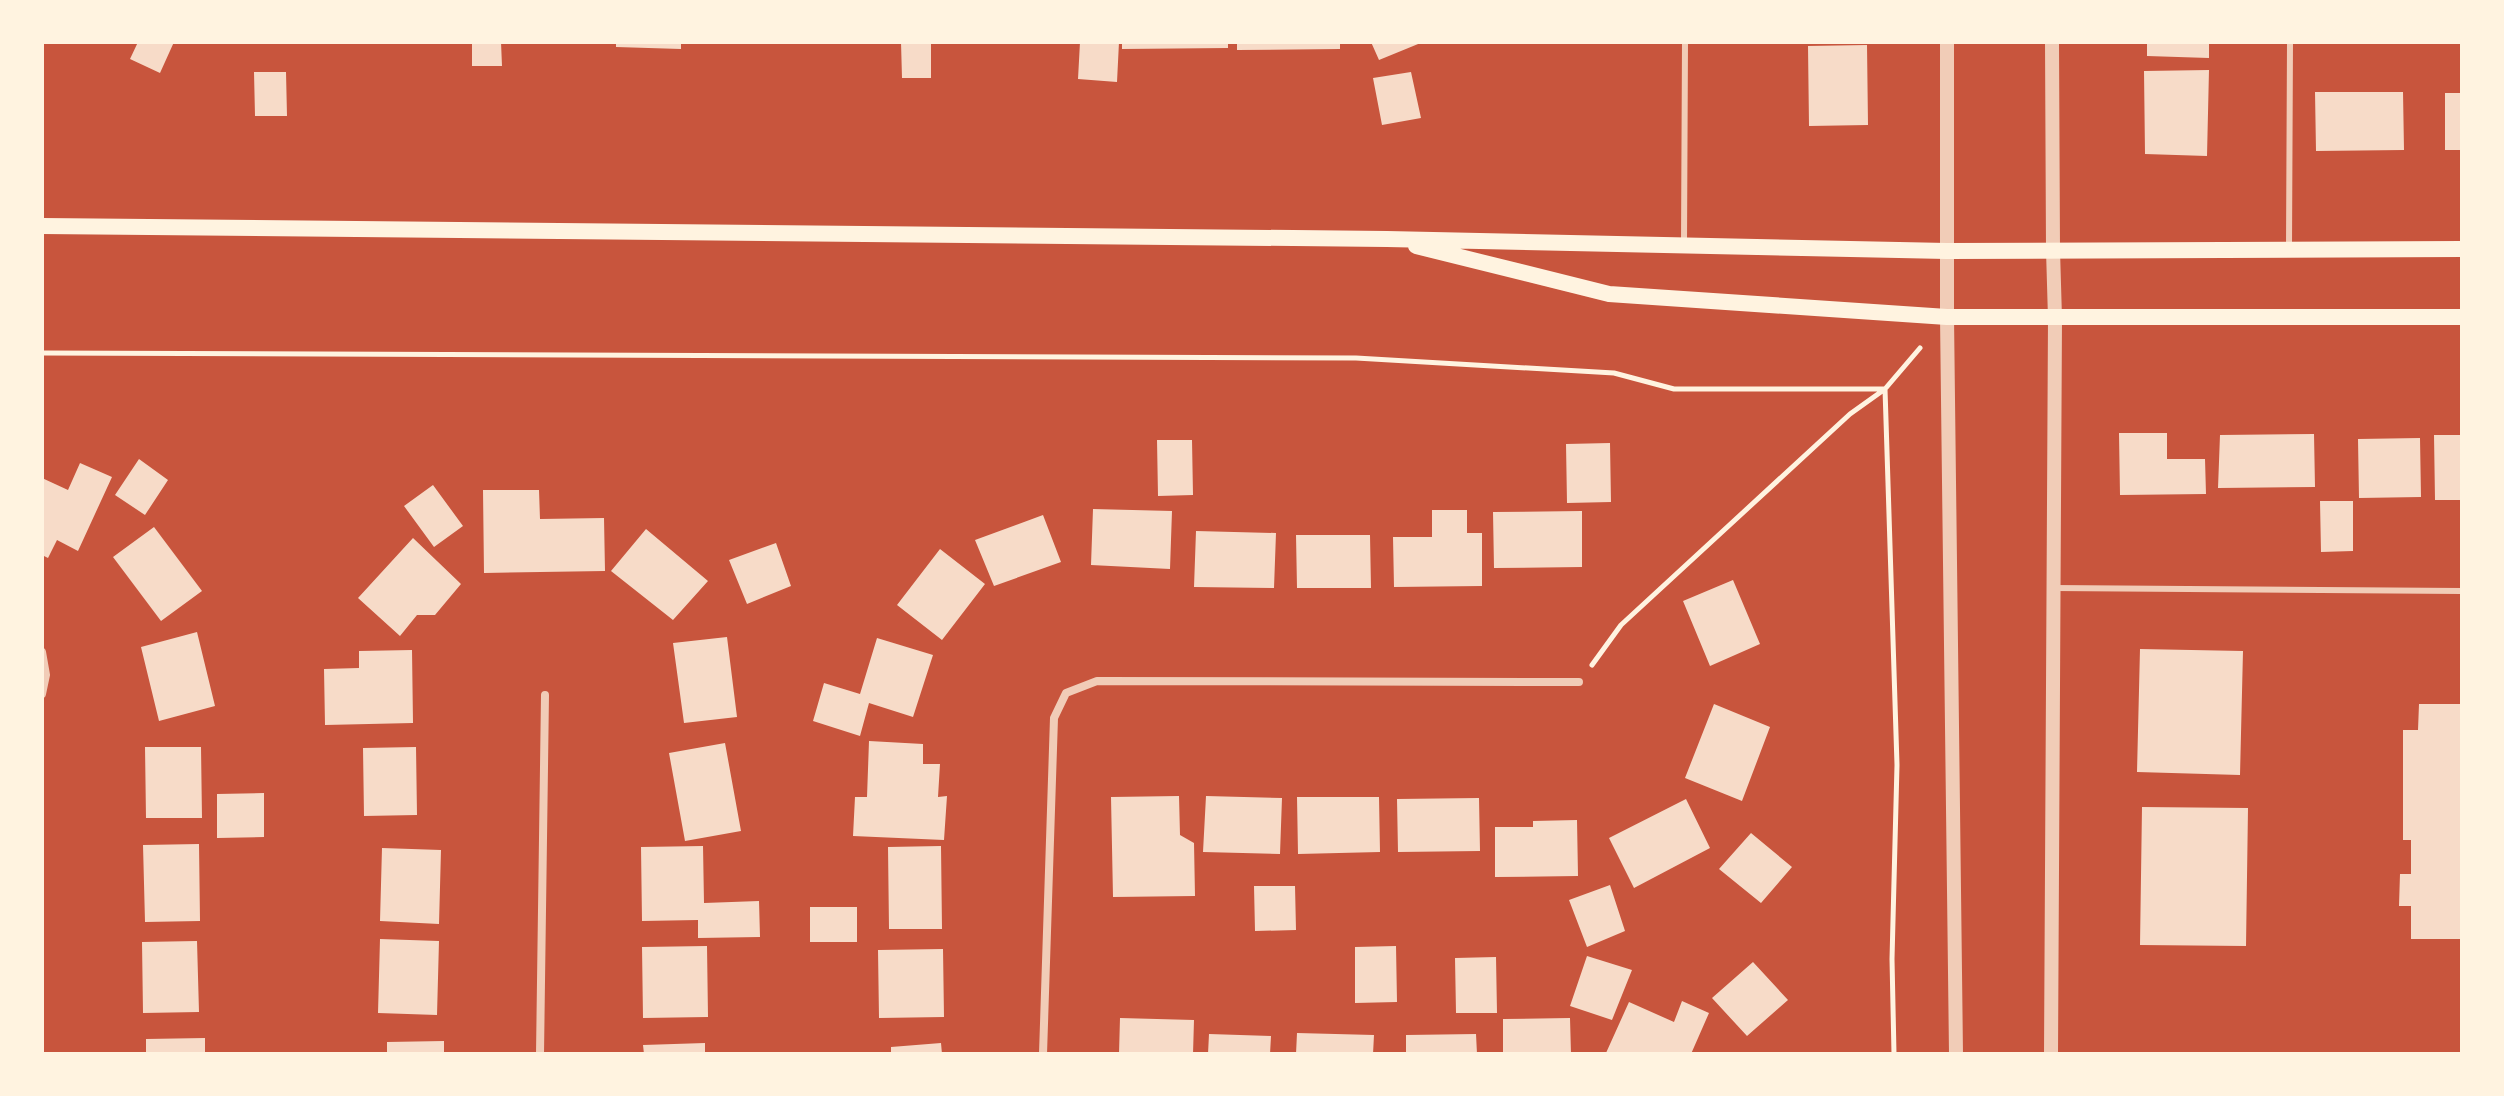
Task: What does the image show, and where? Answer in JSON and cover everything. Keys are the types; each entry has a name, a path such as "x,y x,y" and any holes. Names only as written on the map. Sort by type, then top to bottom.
{"main road":[{"path":"42,226 1387,239 1947,251 2462,249"},
{"path":"1387,239 1609,294 1947,317 2462,317"}],"street":[{"path":"1947,42 1947,317 1956,1054"},
{"path":"2051,1054 2055,318 2052,42"},
{"path":"42,652 46,675 42,694"},
{"path":"1043,1054 1054,718 1066,693 1097,681 1579,682"},
{"path":"540,1054 545,695"}],"lane":[{"path":"1684,245 1685,42"},
{"path":"2289,249 2290,42"},
{"path":"2053,588 2462,591"}],"path":[{"path":"1579,682 1621,625 1850,414 1885,389 1947,317"},
{"path":"42,353 1356,358 1614,373 1674,389 1885,389"},
{"path":"1885,389 1897,765 1892,959 1894,1054"}],"building":[{"path":"138,42 174,42 160,73 130,59"},
{"path":"472,42 501,42 502,66 472,66"},
{"path":"616,42 681,42 681,49 616,47"},
{"path":"901,42 931,42 931,78 902,78"},
{"path":"1080,42 1119,42 1117,82 1078,79"},
{"path":"1122,42 1228,42 1228,48 1122,49"},
{"path":"1237,42 1340,42 1340,49 1237,50"},
{"path":"1371,42 1423,42 1379,60"},
{"path":"2147,42 2209,42 2209,58 2147,56"},
{"path":"1867,45 1868,125 1809,126 1808,46"},
{"path":"2209,70 2207,156 2145,154 2144,71"},
{"path":"254,72 286,72 287,116 255,116"},
{"path":"1411,72 1421,118 1382,125 1373,78"},
{"path":"2315,92 2403,92 2404,150 2316,151"},
{"path":"2445,93 2462,93 2462,150 2445,150"},
{"path":"2119,433 2167,433 2167,459 2205,459 2206,494 2120,495"},
{"path":"2314,434 2315,487 2218,488 2220,435"},
{"path":"2434,435 2462,435 2462,500 2435,500"},
{"path":"2420,438 2421,497 2359,498 2358,439"},
{"path":"1157,440 1192,440 1193,495 1158,496"},
{"path":"1610,443 1611,502 1567,503 1566,444"},
{"path":"139,459 168,480 145,515 115,495"},
{"path":"80,463 112,477 78,551 57,540 48,558 42,555 42,478 68,490"},
{"path":"433,485 463,526 434,547 404,506"},
{"path":"483,490 539,490 540,519 604,518 605,571 484,573"},
{"path":"2320,501 2353,501 2353,551 2321,552"},
{"path":"1093,509 1172,511 1170,569 1091,565"},
{"path":"1432,510 1467,510 1467,533 1482,533 1482,586 1394,587 1393,537 1432,537"},
{"path":"1582,511 1582,567 1494,568 1493,512"},
{"path":"1043,515 1061,562 994,586 975,540"},
{"path":"154,527 202,591 161,621 113,557"},
{"path":"646,529 708,581 673,620 611,571"},
{"path":"1196,531 1276,533 1274,588 1194,587"},
{"path":"1296,535 1370,535 1371,588 1297,588"},
{"path":"413,538 461,584 435,615 417,615 400,636 358,598"},
{"path":"776,543 791,586 747,604 729,560"},
{"path":"940,549 985,584 942,640 897,605"},
{"path":"1733,580 1760,644 1710,666 1683,601"},
{"path":"197,632 215,706 159,721 141,647"},
{"path":"727,637 737,717 684,723 673,643"},
{"path":"877,638 933,655 913,717 869,703 860,736 813,721 824,683 860,694"},
{"path":"2140,649 2243,651 2240,775 2137,772"},
{"path":"412,650 413,723 325,725 324,669 359,668 359,651"},
{"path":"1714,704 1770,727 1742,801 1685,778"},
{"path":"2419,704 2462,704 2462,939 2411,939 2411,906 2399,906 2400,874 2411,874 2411,840 2403,840 2403,730 2418,730"},
{"path":"869,741 923,744 923,764 940,764 938,797 947,796 944,840 853,836 855,797 867,797"},
{"path":"725,743 741,831 685,841 669,753"},
{"path":"145,747 201,747 202,818 146,818"},
{"path":"416,747 417,815 364,816 363,748"},
{"path":"264,793 264,837 217,838 217,794"},
{"path":"1179,796 1180,835 1194,843 1195,896 1113,897 1111,797"},
{"path":"1206,796 1282,798 1280,854 1203,852"},
{"path":"1297,797 1379,797 1380,852 1298,854"},
{"path":"1479,798 1480,851 1398,852 1397,799"},
{"path":"1686,799 1710,848 1634,888 1609,838"},
{"path":"2142,807 2248,808 2246,946 2140,945"},
{"path":"1577,820 1578,876 1495,877 1495,827 1533,827 1533,821"},
{"path":"1751,833 1792,867 1761,903 1719,869"},
{"path":"199,844 200,921 145,922 143,845"},
{"path":"703,846 704,903 759,901 760,937 698,938 698,920 642,921 641,847"},
{"path":"941,846 942,929 889,929 888,847"},
{"path":"382,848 441,850 439,924 380,921"},
{"path":"1610,885 1625,931 1587,947 1569,900"},
{"path":"1254,886 1295,886 1296,930 1255,931"},
{"path":"810,907 857,907 857,942 810,942"},
{"path":"380,939 439,941 437,1015 378,1013"},
{"path":"197,941 199,1012 143,1013 142,942"},
{"path":"707,946 708,1017 643,1018 642,947"},
{"path":"1396,946 1397,1002 1355,1003 1355,947"},
{"path":"943,949 944,1017 879,1018 878,950"},
{"path":"1587,956 1632,970 1612,1020 1570,1006"},
{"path":"1496,957 1497,1013 1456,1013 1455,958"},
{"path":"1753,962 1788,1000 1747,1036 1712,998"},
{"path":"1682,1001 1709,1013 1691,1054 1606,1053 1629,1002 1674,1022"},
{"path":"1120,1018 1194,1020 1193,1054 1119,1054"},
{"path":"1570,1018 1571,1054 1503,1054 1503,1019"},
{"path":"1297,1033 1374,1035 1373,1054 1296,1054"},
{"path":"1209,1034 1271,1036 1270,1054 1208,1054"},
{"path":"1476,1034 1477,1054 1406,1054 1406,1035"},
{"path":"205,1038 205,1054 146,1054 146,1039"},
{"path":"444,1041 444,1054 387,1054 387,1042"},
{"path":"705,1043 705,1054 644,1054 643,1045"},
{"path":"941,1043 942,1054 891,1054 891,1047"}]}
